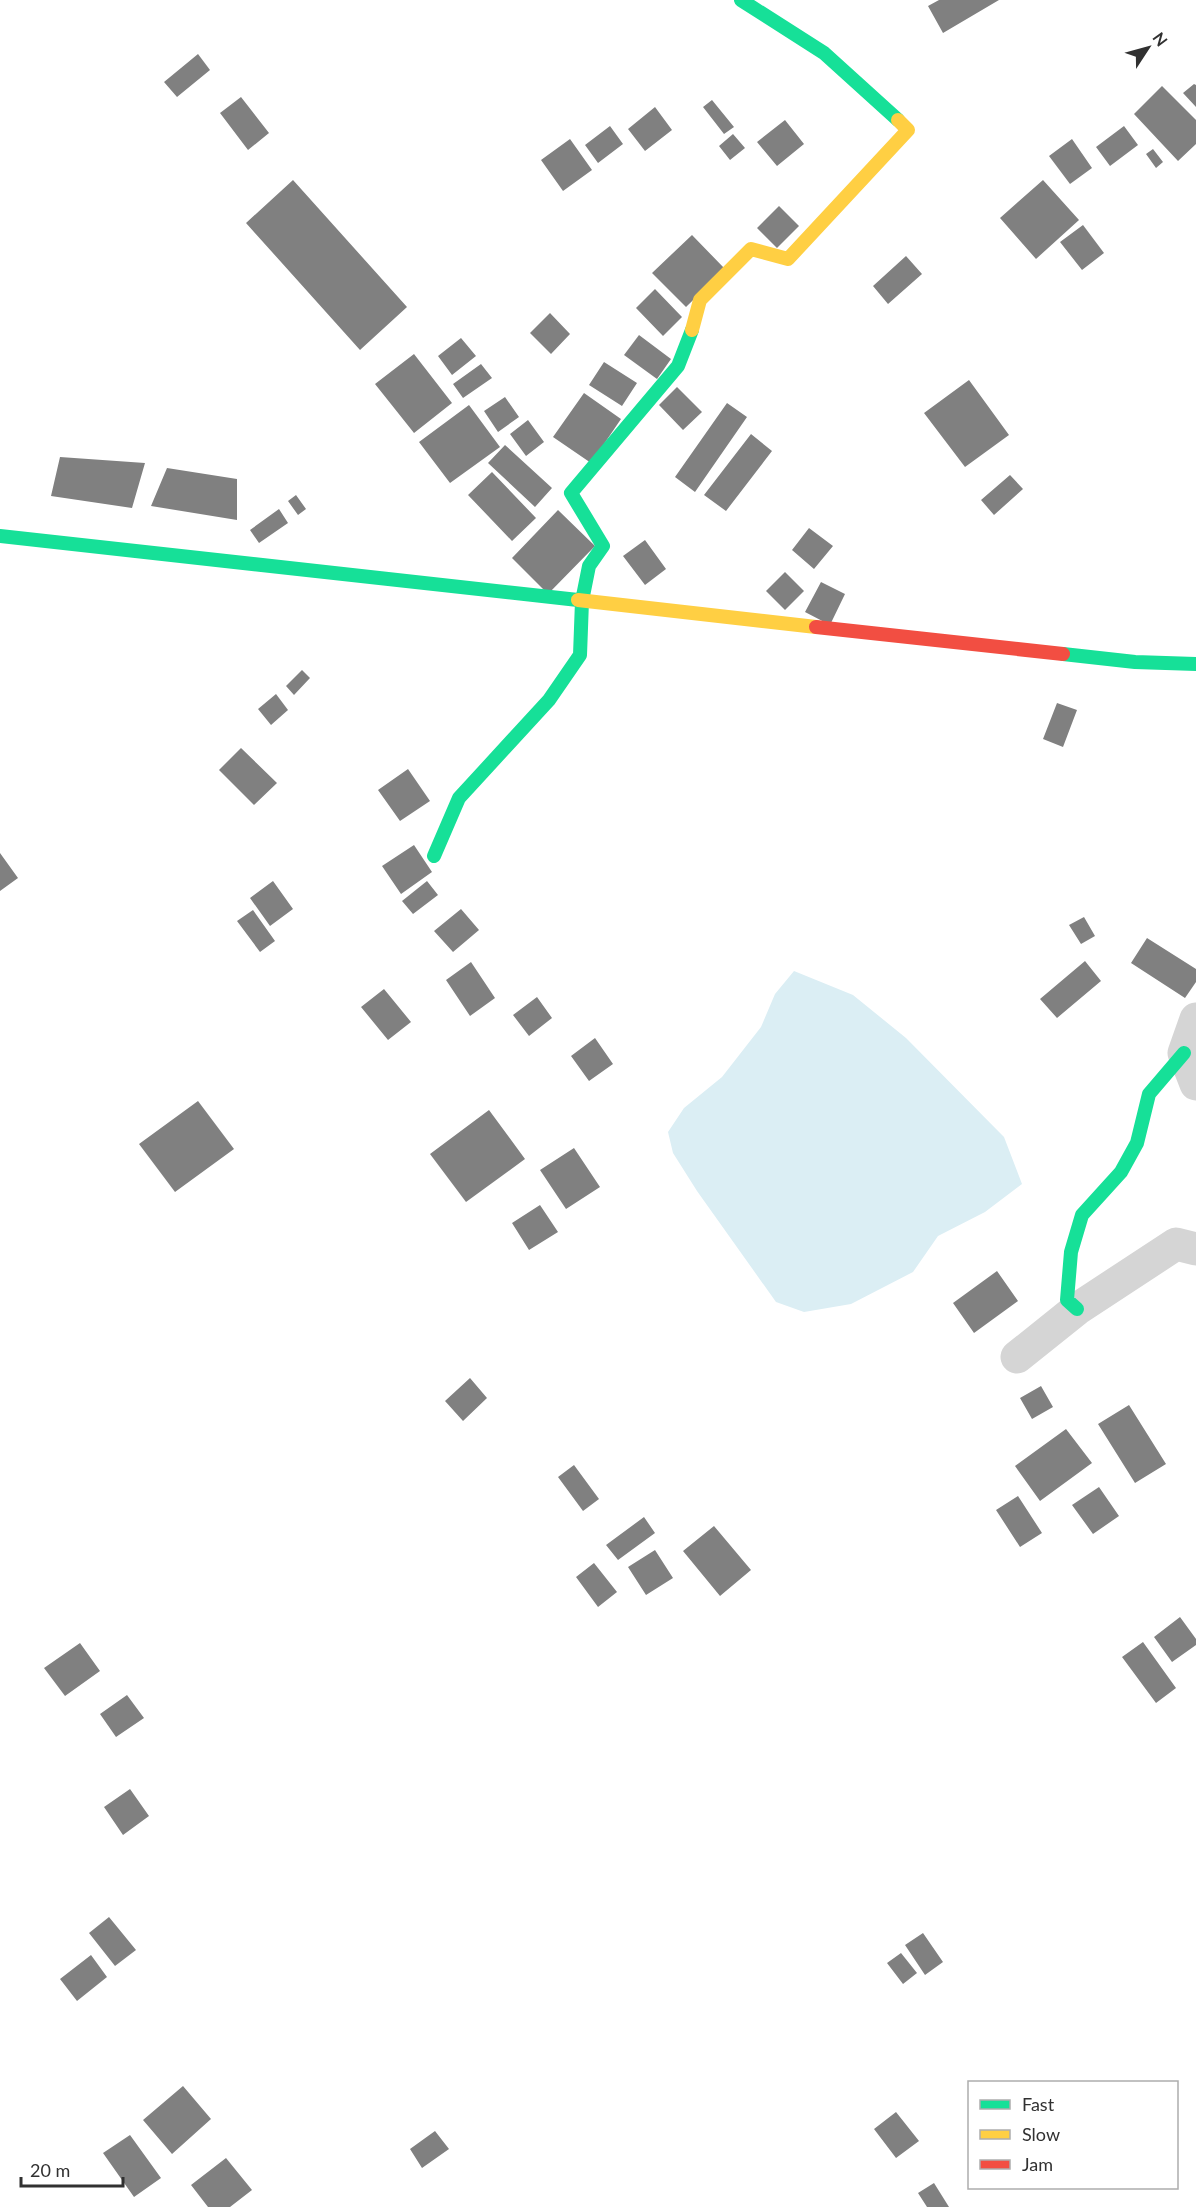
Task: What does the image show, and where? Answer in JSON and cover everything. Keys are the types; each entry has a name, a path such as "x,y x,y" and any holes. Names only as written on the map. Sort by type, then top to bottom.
{"street":[{"path":"434,856 459,798 549,700 580,655 582,601 590,566 603,546 571,493 678,366 691,333 700,300 751,249 788,259 908,130 824,53 741,0"},
{"path":"0,536 1123,661 1196,664"},
{"path":"1077,1309 1067,1300 1071,1252 1082,1215 1121,1172 1137,1143 1149,1094 1184,1053 1196,1019"},
{"path":"1184,1053 1196,1084"},
{"path":"1017,1357 1077,1309 1176,1244 1196,1249"}],"shaded area":[{"path":"794,971 853,995 906,1038 1004,1137 1022,1184 985,1212 938,1236 913,1272 851,1304 804,1312 776,1302 697,1191 673,1153 668,1132 684,1108 722,1077 761,1027 775,994"}],"building":[{"path":"939,0 999,0 943,33 928,6"},
{"path":"198,54 210,70 177,97 164,82"},
{"path":"1194,84 1196,85 1196,107 1183,93"},
{"path":"1162,86 1196,120 1196,144 1178,161 1134,114"},
{"path":"241,97 269,133 248,150 220,113"},
{"path":"712,100 734,127 724,134 703,107"},
{"path":"655,107 672,130 645,151 628,129"},
{"path":"785,120 804,144 777,166 757,142"},
{"path":"610,126 623,144 598,163 585,145"},
{"path":"1124,126 1138,145 1110,166 1096,147"},
{"path":"733,134 745,148 730,160 719,146"},
{"path":"570,139 592,170 563,191 541,160"},
{"path":"1072,139 1092,168 1070,184 1049,156"},
{"path":"1153,149 1163,162 1156,168 1146,154"},
{"path":"293,180 407,307 360,350 246,223"},
{"path":"1043,180 1079,220 1036,259 1000,218"},
{"path":"779,206 799,226 777,248 757,228"},
{"path":"1083,225 1104,253 1082,270 1060,242"},
{"path":"692,235 725,269 686,307 652,273"},
{"path":"906,256 922,274 888,304 873,286"},
{"path":"655,289 682,317 663,336 636,308"},
{"path":"550,313 570,334 551,354 530,333"},
{"path":"639,335 671,359 657,379 624,355"},
{"path":"461,338 476,356 452,375 438,356"},
{"path":"414,354 452,403 414,433 375,384"},
{"path":"604,362 637,383 622,406 589,385"},
{"path":"481,364 492,378 463,398 453,384"},
{"path":"969,380 1009,435 965,467 924,413"},
{"path":"677,387 702,412 683,430 659,405"},
{"path":"584,393 621,419 591,463 553,437"},
{"path":"505,397 519,417 498,432 484,411"},
{"path":"727,403 747,417 695,492 675,477"},
{"path":"469,405 500,447 450,483 419,442"},
{"path":"528,420 544,442 526,456 510,434"},
{"path":"751,434 772,451 726,511 704,495"},
{"path":"505,445 552,488 535,507 488,463"},
{"path":"60,457 145,463 132,508 51,496"},
{"path":"167,468 237,479 237,520 151,506"},
{"path":"492,472 536,518 512,541 468,495"},
{"path":"1010,475 1023,489 994,515 981,500"},
{"path":"296,495 306,509 298,515 288,501"},
{"path":"279,509 288,523 259,543 250,530"},
{"path":"558,510 595,546 548,594 512,558"},
{"path":"809,528 833,546 814,569 792,550"},
{"path":"645,540 666,569 645,585 623,556"},
{"path":"785,572 804,591 785,610 766,591"},
{"path":"821,582 845,594 830,625 805,612"},
{"path":"302,670 310,678 294,695 286,686"},
{"path":"276,694 288,710 271,725 258,709"},
{"path":"1057,703 1077,710 1063,747 1043,739"},
{"path":"241,748 277,783 254,805 219,770"},
{"path":"408,769 430,801 400,821 378,790"},
{"path":"414,845 432,872 401,894 382,866"},
{"path":"0,853 18,878 0,891"},
{"path":"273,881 293,909 270,926 250,898"},
{"path":"427,881 438,895 413,914 402,901"},
{"path":"461,909 479,930 453,952 434,931"},
{"path":"253,910 275,941 260,952 237,921"},
{"path":"1084,917 1095,936 1081,944 1069,925"},
{"path":"1147,938 1196,969 1196,982 1185,998 1131,963"},
{"path":"1085,961 1101,981 1057,1018 1040,999"},
{"path":"471,962 495,998 470,1016 446,980"},
{"path":"384,989 411,1022 388,1040 361,1007"},
{"path":"537,997 552,1018 529,1036 513,1015"},
{"path":"595,1038 613,1064 589,1081 571,1056"},
{"path":"198,1101 234,1149 175,1192 139,1144"},
{"path":"489,1110 525,1159 466,1202 430,1154"},
{"path":"574,1148 600,1187 566,1209 540,1170"},
{"path":"540,1205 558,1232 529,1250 512,1223"},
{"path":"997,1271 1018,1301 974,1333 953,1303"},
{"path":"470,1378 487,1398 463,1421 445,1401"},
{"path":"1041,1386 1053,1407 1032,1419 1020,1398"},
{"path":"1129,1405 1166,1464 1135,1483 1098,1424"},
{"path":"1066,1429 1092,1463 1040,1501 1015,1466"},
{"path":"574,1465 599,1499 583,1511 558,1477"},
{"path":"1099,1487 1119,1516 1093,1534 1072,1505"},
{"path":"1018,1496 1042,1533 1020,1547 996,1510"},
{"path":"644,1517 655,1533 618,1560 606,1545"},
{"path":"714,1526 751,1570 720,1596 683,1551"},
{"path":"655,1550 673,1578 646,1595 628,1567"},
{"path":"594,1563 617,1592 598,1607 576,1577"},
{"path":"1180,1617 1196,1639 1196,1645 1172,1662 1154,1637"},
{"path":"1143,1642 1176,1688 1156,1703 1122,1657"},
{"path":"80,1643 100,1671 65,1696 44,1668"},
{"path":"127,1695 144,1718 116,1737 100,1714"},
{"path":"130,1789 149,1816 123,1835 104,1807"},
{"path":"109,1917 136,1950 115,1966 89,1933"},
{"path":"923,1933 943,1962 925,1975 905,1945"},
{"path":"901,1953 917,1973 903,1984 887,1963"},
{"path":"91,1955 107,1977 77,2001 60,1979"},
{"path":"183,2086 211,2119 172,2154 143,2120"},
{"path":"896,2112 919,2141 896,2158 874,2129"},
{"path":"435,2131 449,2149 422,2168 410,2149"},
{"path":"130,2135 161,2178 134,2197 103,2153"},
{"path":"226,2158 252,2190 230,2207 208,2207 191,2185"},
{"path":"934,2183 949,2207 927,2207 918,2193"}],"traffic: fast":[{"path":"741,0 824,53 898,120"},
{"path":"434,856 459,798 549,700 580,655 582,601 589,566 603,546 571,493 678,366 692,330"},
{"path":"0,536 578,600"},
{"path":"1063,654 1135,662 1196,664"},
{"path":"1077,1309 1067,1300 1071,1252 1082,1215 1121,1172 1137,1143 1149,1094 1184,1053"}],"traffic: slow":[{"path":"692,330 700,300 751,249 788,259 908,130 898,120"},
{"path":"578,600 816,627"}],"traffic: jam":[{"path":"816,627 1063,654"}]}
